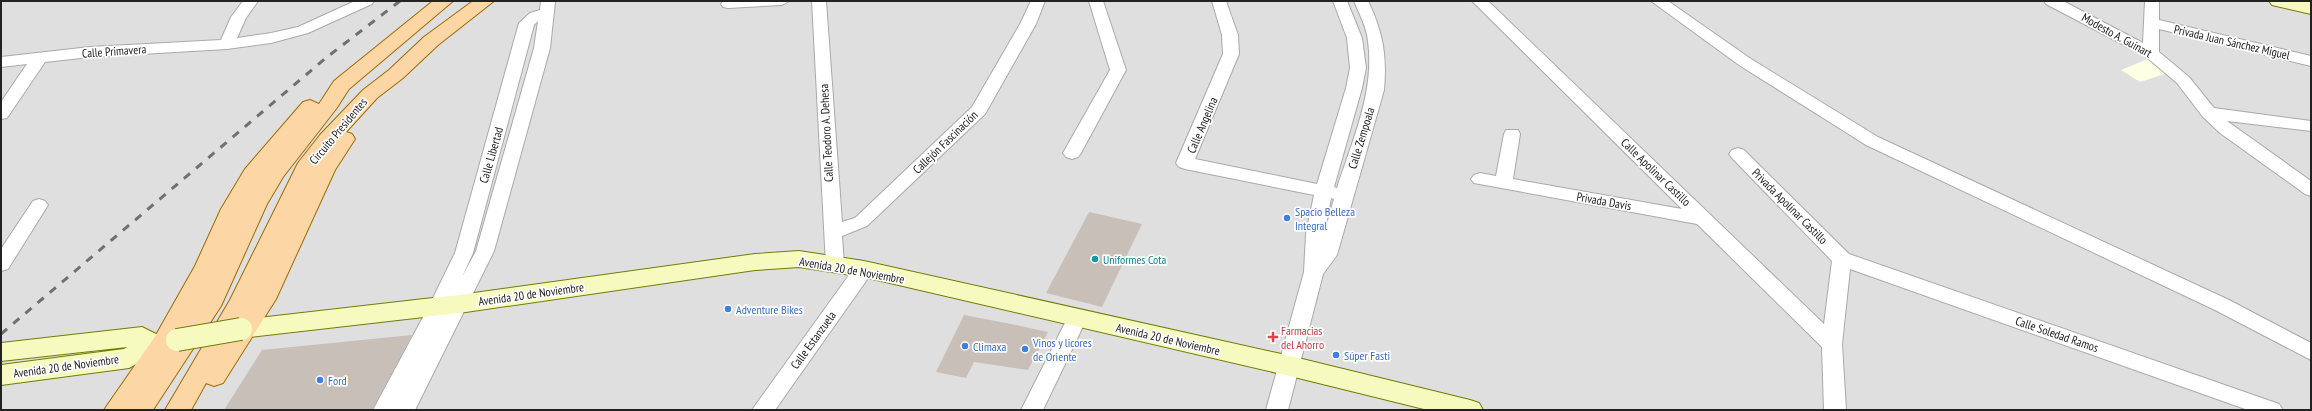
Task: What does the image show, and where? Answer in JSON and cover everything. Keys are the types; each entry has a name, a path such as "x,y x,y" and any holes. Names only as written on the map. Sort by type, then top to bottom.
{"main road":[{"name":"Circuito Presidentes","path":"139,410 209,306 256,204 275,173 329,105 341,85 444,1"},
{"name":"Circuito Presidentes","path":"178,410 241,302 306,168 327,140 370,94 396,74 431,41 485,1"},
{"path":"2278,1 2311,8"},
{"path":"194,410 223,361 264,299 325,169 347,137 382,97 396,74"},
{"path":"117,410 165,342 207,266 232,209 253,174 311,105 341,85"},
{"name":"Avenida 20 de Noviembre","path":"7,374 129,358 165,342 244,328 449,305 756,262 799,259 864,269 1290,366 1470,410"},
{"name":"Avenida 20 de Noviembre","path":"1,352 142,336 165,342"}],"street":[{"path":"239,1 236,8 239,18"},
{"path":"226,44 239,18 251,1"},
{"path":"226,44 271,38 303,30 367,1"},
{"path":"728,4 782,1"},
{"path":"815,1 824,1"},
{"name":"Calle Teodoro A. Dehesa","path":"819,1 834,264"},
{"name":"Callejón Fascinación","path":"832,233 861,222 978,110 1028,24 1038,1"},
{"path":"1072,153 1118,70 1096,1"},
{"name":"Calle Angelina","path":"1219,1 1230,35 1231,54 1185,163 1344,195"},
{"name":"Calle Zempoala","path":"1277,410 1314,272 1313,251 1325,191 1358,64 1356,40 1340,1"},
{"name":"Calle Zempoala","path":"1314,272 1328,255 1344,195 1376,90 1378,68 1376,40 1361,1"},
{"name":"Calle Apolinar Castillo","path":"1479,1 1832,344"},
{"path":"1658,1 1745,62 1872,141 2222,305 2311,352"},
{"name":"Modesto A. Guinart","path":"2051,1 2091,20 2151,53 2183,80 2209,113 2226,129 2311,190"},
{"path":"2151,53 2153,23 2152,1"},
{"name":"Calle Libertad","path":"449,305 485,251 542,48 548,6"},
{"name":"Calle Libertad","path":"449,305 527,23 548,6"},
{"name":"Privada Juan Sánchez Miguel","path":"2153,23 2311,60"},
{"name":"Calle Primavera","path":"1,62 90,52 226,44"},
{"path":"1,114 40,57"},
{"path":"2209,113 2311,126"},
{"path":"1503,184 1512,134"},
{"name":"Privada Apolinar Castillo","path":"1738,154 1842,259"},
{"name":"Privada Davis","path":"1480,179 1704,219"},
{"path":"1,264 39,205"},
{"path":"464,253 485,251"},
{"path":"1835,410 1832,344 1842,259"},
{"name":"Calle Soledad Ramos","path":"1842,259 2272,410"},
{"name":"Calle Estanzuela","path":"763,410 864,269"},
{"path":"384,410 449,305"},
{"path":"404,410 449,305"},
{"path":"1032,410 1076,318"}],"shaded area":[{"path":"1,1 2311,1 2311,410 1,410"},
{"path":"2148,59 2171,72 2140,82 2121,70"}],"building":[{"name":"Uniformes Cota","path":"1089,212 1142,224 1102,307 1046,293"},
{"path":"964,315 1048,332 1028,370 974,362 966,378 936,372"},
{"name":"Ford","path":"412,335 372,410 224,410 262,350"}],"railway":[{"path":"1,334 327,57 400,1"}],"place":[{"name":"Spacio Belleza Integral","path":"1287,218"},
{"name":"Uniformes Cota","path":"1095,259"},
{"name":"Adventure Bikes","path":"728,309"},
{"name":"Farmacias del Ahorro","path":"1273,337"},
{"name":"Climaxa","path":"965,346"},
{"name":"Vinos y licores de Oriente","path":"1025,349"},
{"name":"Súper Fasti","path":"1336,355"},
{"name":"Ford","path":"320,380"}]}
